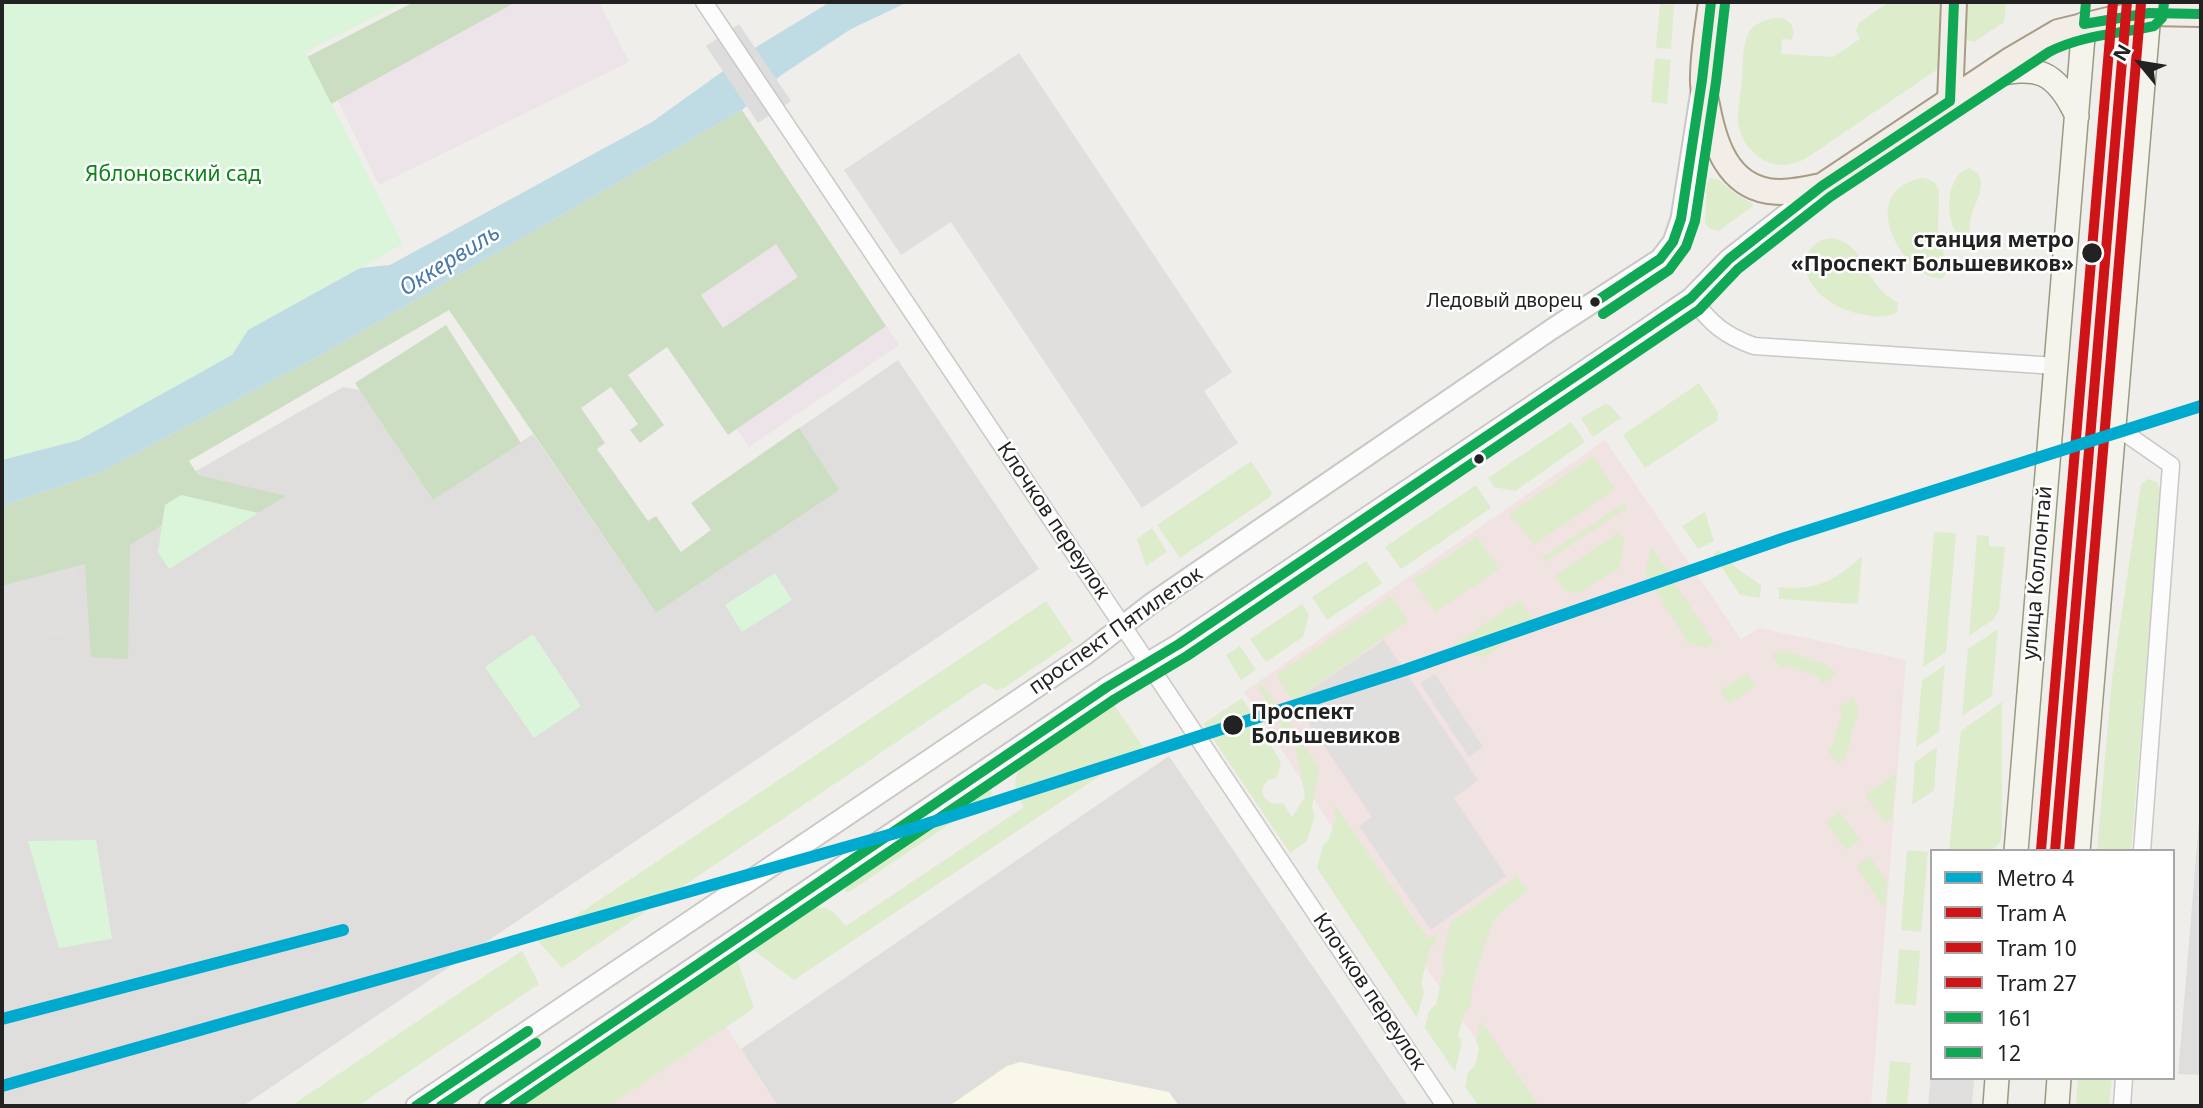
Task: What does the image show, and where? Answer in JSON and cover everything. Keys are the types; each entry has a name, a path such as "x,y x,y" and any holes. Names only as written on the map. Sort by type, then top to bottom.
{"main road":[{"path":"1711,2 1702,80 1716,145 1724,161 1749,185 1767,191 1787,192 1822,186"},
{"path":"1950,101 1954,2"},
{"path":"2085,13 2150,7 2201,14"},
{"path":"2078,849 2150,7"},
{"name":"проспект Пятилеток","path":"1822,186 2085,13"},
{"name":"улица Коллонтай","path":"2016,849 2085,13"},
{"path":"1985,77 2030,69 2041,73 2055,82 2066,94 2077,116"},
{"path":"1995,1106 1997,1080"},
{"path":"2057,1106 2059,1080"}],"street":[{"name":"Клочков переулок","path":"704,2 1445,1106"},
{"name":"проспект Пятилеток","path":"416,1106 1086,654 1152,603 1541,337 1660,259 1673,242 1681,219 1702,80"},
{"name":"проспект Пятилеток","path":"489,1106 1107,687 1333,541 1691,298 1729,259 1822,186"},
{"path":"1691,298 1718,329 1733,339 1754,346 2056,366"},
{"path":"2115,426 2171,465 2142,849"},
{"path":"2122,1106 2124,1080"}],"shaded area":[{"path":"446,2 599,2 629,62 379,185 320,64"},
{"path":"1019,53 1232,372 1204,391 1238,443 1142,508 951,222 901,255 844,170"},
{"path":"771,154 899,345 749,447 619,258"},
{"path":"898,360 1039,569 243,1106 2,1106 2,557 140,503 343,387 360,390 433,500 533,434 656,613 745,553 704,494"},
{"path":"1605,440 1741,639 1760,628 1906,660 1871,1106 1522,1106 1382,904 1244,692"},
{"path":"77,566 82,634 2,640 2,586"},
{"path":"1384,640 1478,780 1454,798 1506,876 1431,930 1359,826 1372,817 1294,701"},
{"path":"1435,674 1483,747 1469,757 1420,683"},
{"path":"1169,756 1408,1106 778,1106 741,1049"},
{"path":"2201,797 2201,1075 2178,1074"},
{"path":"719,1016 778,1106 591,1106"},
{"path":"1020,1062 1169,1092 1179,1106 949,1106 1007,1066"},
{"path":"1930,1080 1974,1080 1972,1106 1928,1106"}],"green space":[{"name":"Яблоновский сад","path":"2,2 404,2 305,52 403,244 248,330 232,355 79,440 2,460"},
{"path":"414,2 516,2 311,115 76,176"},
{"path":"1889,2 1948,2 1943,63 1938,69 1803,160 1781,165 1756,155 1744,140 1738,122 1744,49 1749,32 1758,24 1772,18 1785,19 1790,23 1793,34 1792,40 1782,39 1781,54 1833,57 1860,39 1856,31 1860,22"},
{"path":"1967,2 2006,2 2004,22 1974,42 1967,40"},
{"path":"1660,4 1674,5 1671,49 1656,48"},
{"path":"1655,58 1671,60 1667,104 1651,102"},
{"path":"742,110 886,326 728,435 667,347 628,375 664,425 640,443 630,430 638,424 611,387 581,408 605,443 597,449 648,521 656,516 681,552 711,530 691,503 799,428 839,490 656,613 449,310 189,461 198,475 286,496 258,513 181,495 165,505 162,525 130,545 128,659 91,657 85,564 2,586 2,506 99,473 321,355","holes":["776,244 798,277 723,328 701,295"]},
{"path":"1969,168 1978,173 1981,188 1967,241 1959,236 1954,227 1949,204 1954,182 1960,173"},
{"path":"1710,178 1719,180 1754,205 1719,231 1709,228 1705,223 1707,184"},
{"path":"1920,178 1932,181 1939,191 1938,233 1948,270 1943,278 1932,277 1908,260 1891,232 1889,203 1896,191"},
{"path":"1832,238 1848,244 1853,249 1876,284 1898,303 1897,312 1882,316 1858,314 1836,306 1818,292 1808,278 1805,263 1810,249 1823,240"},
{"path":"446,325 521,443 433,500 355,383"},
{"path":"1699,383 1718,412 1717,421 1645,468 1623,435"},
{"path":"1605,404 1610,405 1621,418 1593,437 1581,418"},
{"path":"1571,422 1585,442 1515,491 1494,487 1488,478"},
{"path":"1593,456 1615,489 1534,545 1509,514"},
{"path":"1251,461 1272,493 1270,497 1180,558 1157,525"},
{"path":"2148,479 2157,482 2161,492 2131,849 2097,849 2112,678 2141,484"},
{"path":"1476,485 1491,508 1401,569 1385,547"},
{"path":"181,495 258,513 169,569 158,552 165,505"},
{"path":"1624,503 1627,508 1545,562 1542,558"},
{"path":"1705,512 1714,541 1698,549 1682,526"},
{"path":"1152,528 1167,552 1146,566 1137,539"},
{"path":"1619,532 1624,540 1620,568 1579,593 1565,592 1555,576"},
{"path":"1934,532 1956,533 1946,652 1923,667"},
{"path":"1977,535 1989,536 1989,546 2005,547 1999,610 1994,619 1969,636"},
{"path":"1477,536 1499,569 1435,612 1413,580"},
{"path":"1651,546 1714,643 1706,648 1689,644 1645,574"},
{"path":"1719,550 1735,567 1761,585 1760,598 1740,595 1713,554"},
{"path":"1862,556 1858,604 1779,599 1779,587 1814,586 1834,578"},
{"path":"1366,561 1382,583 1327,620 1312,597"},
{"path":"775,573 792,600 742,632 725,605"},
{"path":"1391,596 1408,621 1293,701 1276,675"},
{"path":"1520,600 1531,617 1527,628 1484,657 1462,653 1455,644"},
{"path":"1046,601 1073,641 1004,688 996,690 984,683 562,968 538,941"},
{"path":"1302,604 1309,614 1303,637 1266,662 1250,639"},
{"path":"1998,629 1992,696 1962,716 1968,649"},
{"path":"533,634 581,706 534,738 485,667"},
{"path":"1240,646 1256,670 1241,680 1226,655"},
{"path":"1782,650 1825,664 1837,674 1822,683 1818,677 1788,666 1781,669 1772,655"},
{"path":"1945,665 1939,732 1916,747 1922,680"},
{"path":"1747,673 1756,686 1729,704 1720,691"},
{"path":"1263,684 1319,768 1312,808 1315,815 1307,841 1290,853 1203,724 1242,698 1281,762 1277,778 1268,780 1262,789 1264,798 1273,804 1283,803 1292,817 1305,797 1297,752 1258,687"},
{"path":"1853,698 1858,710 1857,716 1846,757 1837,764 1827,749 1833,745 1842,714 1839,707"},
{"path":"2002,702 2002,832 2000,842 1993,849 1949,849 1961,731"},
{"path":"1114,705 1143,747 794,980 752,949 817,908 831,910 846,926 1024,807 1016,788 1016,778 1021,767"},
{"path":"1937,747 1934,790 1912,805 1915,762"},
{"path":"1896,774 1892,818 1885,823 1865,795"},
{"path":"989,790 992,792 991,796 849,892 845,891 845,886"},
{"path":"1334,804 1428,939 1439,932 1430,948 1421,983 1424,992 1417,1018 1317,868 1323,845 1329,839 1336,818"},
{"path":"1840,812 1860,840 1846,850 1826,822"},
{"path":"96,840 112,939 59,948 28,841"},
{"path":"1907,850 1928,852 1921,932 1901,930"},
{"path":"1870,856 1887,882 1885,909 1856,866"},
{"path":"1517,876 1527,891 1497,916 1489,933 1476,974 1471,1006 1465,1012 1458,1035 1462,1042 1455,1072 1425,1028 1429,1011 1436,1004 1450,923"},
{"path":"1899,949 1920,951 1916,1005 1895,1004"},
{"path":"522,951 539,984 358,1106 291,1106"},
{"path":"737,959 754,1008 609,1106 519,1106"},
{"path":"1481,1021 1539,1106 1479,1106 1465,1087 1468,1072 1475,1066 1479,1048 1476,1041"},
{"path":"1890,1061 1911,1063 1907,1106 1886,1106"},
{"path":"2078,1080 2112,1080 2109,1106 2076,1106"}],"water":[{"name":"Оккервиль","path":"830,2 908,2 851,29 780,76 742,110 321,355 99,473 2,506 2,460 79,440 232,355 248,330 360,268 390,265 652,122 758,46"}],"pier":[{"path":"739,24 791,101 758,123 706,46"}],"metro line":[{"name":"4","path":"2,1086 917,827 1405,670 1785,538 2201,406"},
{"name":"4","path":"2,1019 343,930"}],"tram line":[{"name":"27","path":"2041,849 2113,2"},
{"name":"А","path":"2055,849 2127,2"},
{"name":"10","path":"2069,849 2141,3"}],"transit line":[{"name":"161","path":"1595,302 1660,259 1673,242 1681,219 1711,2"},
{"name":"161","path":"489,1106 1107,687 1179,644 1691,298 1729,259 1822,186 1950,101 1954,2"},
{"name":"161","path":"2086,2 2084,24 2149,13 2201,14"},
{"name":"12","path":"514,1106 1115,699 1187,656 1699,310 1738,269 1830,197 2049,52 2087,38 2154,26 2162,18 2164,3"},
{"name":"12","path":"1603,314 1669,270 1686,247 1695,221 1725,4"},
{"name":"161","path":"416,1106 528,1031"},
{"name":"12","path":"441,1106 536,1043"}],"place":[{"name":"станция метро «Проспект Большевиков»","path":"2092,253"},
{"name":"Ледовый дворец","path":"1595,302"},
{"name":"Проспект Большевиков","path":"1233,725"}]}
